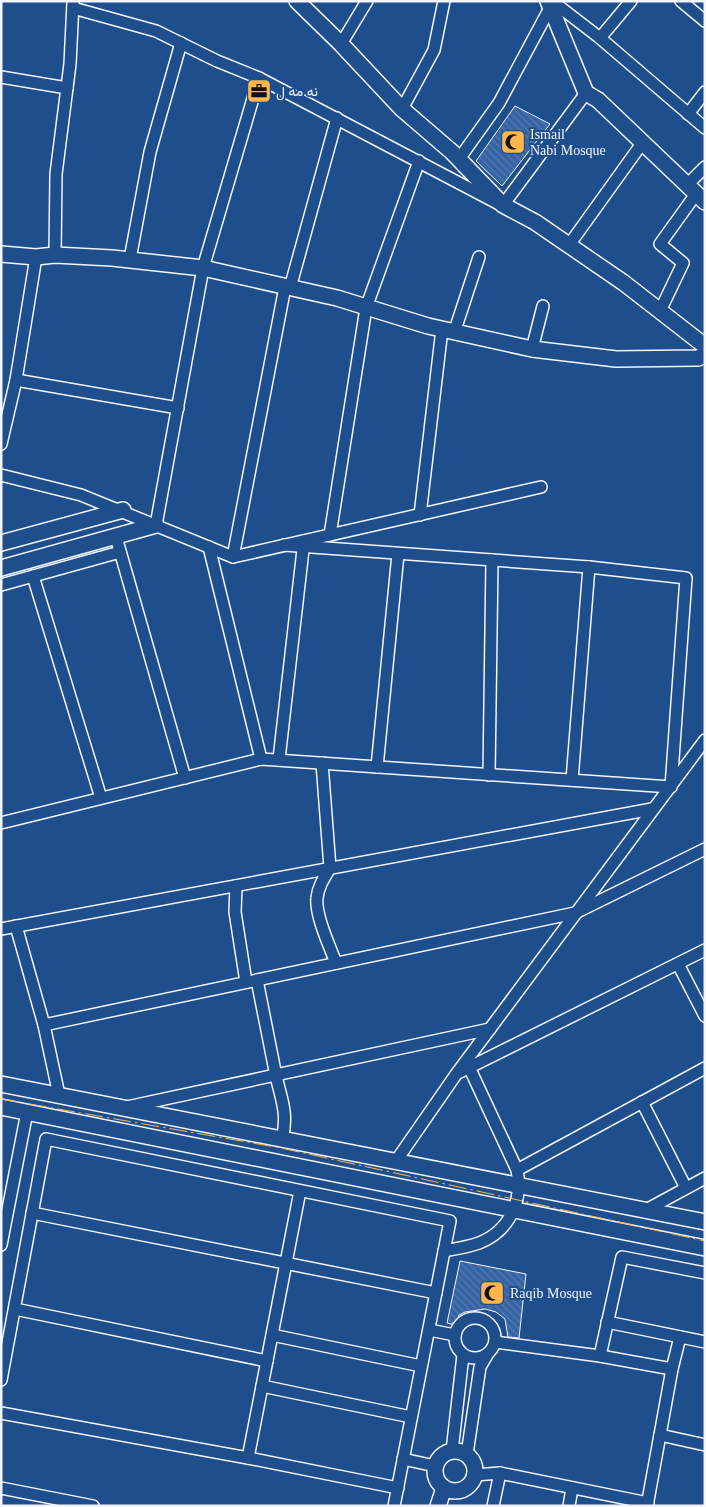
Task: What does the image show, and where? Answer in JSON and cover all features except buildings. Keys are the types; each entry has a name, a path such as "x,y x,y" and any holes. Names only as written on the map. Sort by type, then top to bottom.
{"street":[{"path":"297,1 341,44 402,109 460,159 507,208"},
{"path":"341,44 367,1"},
{"path":"402,109 434,50 444,1"},
{"path":"600,38 631,1"},
{"path":"681,1 705,21"},
{"path":"460,159 499,103 550,3"},
{"path":"550,3 600,38 705,128"},
{"path":"550,3 570,58 586,93 598,100 696,193"},
{"path":"56,255 56,174 67,88 73,5 156,31 259,78 535,222 705,346"},
{"path":"130,260 150,152 181,43"},
{"path":"1,77 67,88"},
{"path":"156,525 203,268 259,78"},
{"path":"688,114 705,92"},
{"path":"507,208 586,93"},
{"path":"234,557 287,288 337,118"},
{"path":"569,245 642,142"},
{"path":"330,535 366,308 418,161"},
{"path":"660,312 683,263 660,244 696,193 705,167"},
{"path":"1,254 36,257 56,255 130,260 203,268 337,298 448,331 532,349 616,359 698,358 705,355"},
{"path":"1,444 16,380 36,257"},
{"path":"420,515 448,331 479,257"},
{"path":"532,349 543,306"},
{"path":"16,380 178,408"},
{"path":"1,476 81,495 123,510 234,557 284,546 304,544 398,554 589,567 686,578 671,786"},
{"path":"304,544 330,535 542,487"},
{"path":"1,543 123,510"},
{"path":"1,568 156,525"},
{"path":"116,537 185,778"},
{"path":"278,759 304,544"},
{"path":"209,547 261,759"},
{"path":"1,585 120,552"},
{"path":"377,767 398,554"},
{"path":"489,775 492,560"},
{"path":"572,780 589,567"},
{"path":"33,576 101,798"},
{"path":"396,1161 575,913 705,740"},
{"path":"1,823 261,759 671,786"},
{"path":"322,763 330,868 322,882 317,899 327,940 336,963"},
{"path":"1,929 652,809"},
{"path":"44,1025 575,913 705,850"},
{"path":"236,886 236,921 284,1105 286,1123 282,1139"},
{"path":"16,926 44,1025 60,1095"},
{"path":"458,1073 705,950"},
{"path":"678,964 705,1016"},
{"path":"123,1108 490,1029"},
{"path":"444,1251 480,1242 501,1229 515,1210 520,1186 517,1170 469,1067"},
{"path":"517,1170 705,1068"},
{"path":"1,1084 705,1222"},
{"path":"642,1102 686,1188"},
{"path":"1,1107 705,1248"},
{"path":"1,1245 27,1112"},
{"path":"1,1380 46,1140 450,1221 394,1506"},
{"path":"646,1210 705,1178"},
{"path":"248,1458 300,1191"},
{"path":"32,1213 436,1293"},
{"path":"600,1356 622,1257 705,1273"},
{"path":"14,1309 267,1361"},
{"path":"452,1451 463,1355 455,1342 455,1334 464,1321 479,1318 492,1326 496,1342 480,1367 467,1454"},
{"path":"607,1322 705,1342"},
{"path":"429,1330 455,1334"},
{"path":"272,1335 422,1366"},
{"path":"475,1476 500,1473 648,1504 672,1369 680,1337"},
{"path":"496,1342 600,1356 672,1369"},
{"path":"463,1355 472,1358 487,1355"},
{"path":"262,1386 411,1417"},
{"path":"1,1413 248,1458 398,1488"},
{"path":"660,1435 705,1445"},
{"path":"456,1506 475,1476 473,1460 467,1454 452,1451 438,1459 435,1466 438,1482 444,1488 459,1491 466,1488"},
{"path":"403,1459 435,1466"},
{"path":"494,1506 500,1473"},
{"path":"1,1488 93,1506"},
{"path":"438,1506 444,1488"},
{"path":"569,1506 572,1488"}],"power":[{"path":"1,1099 281,1148 705,1241"}],"place":[{"name":"نه مه ل","path":"259,91"},
{"name":"Ismail Nabi Mosque","path":"513,142"},
{"name":"Raqib Mosque","path":"492,1293"}]}
